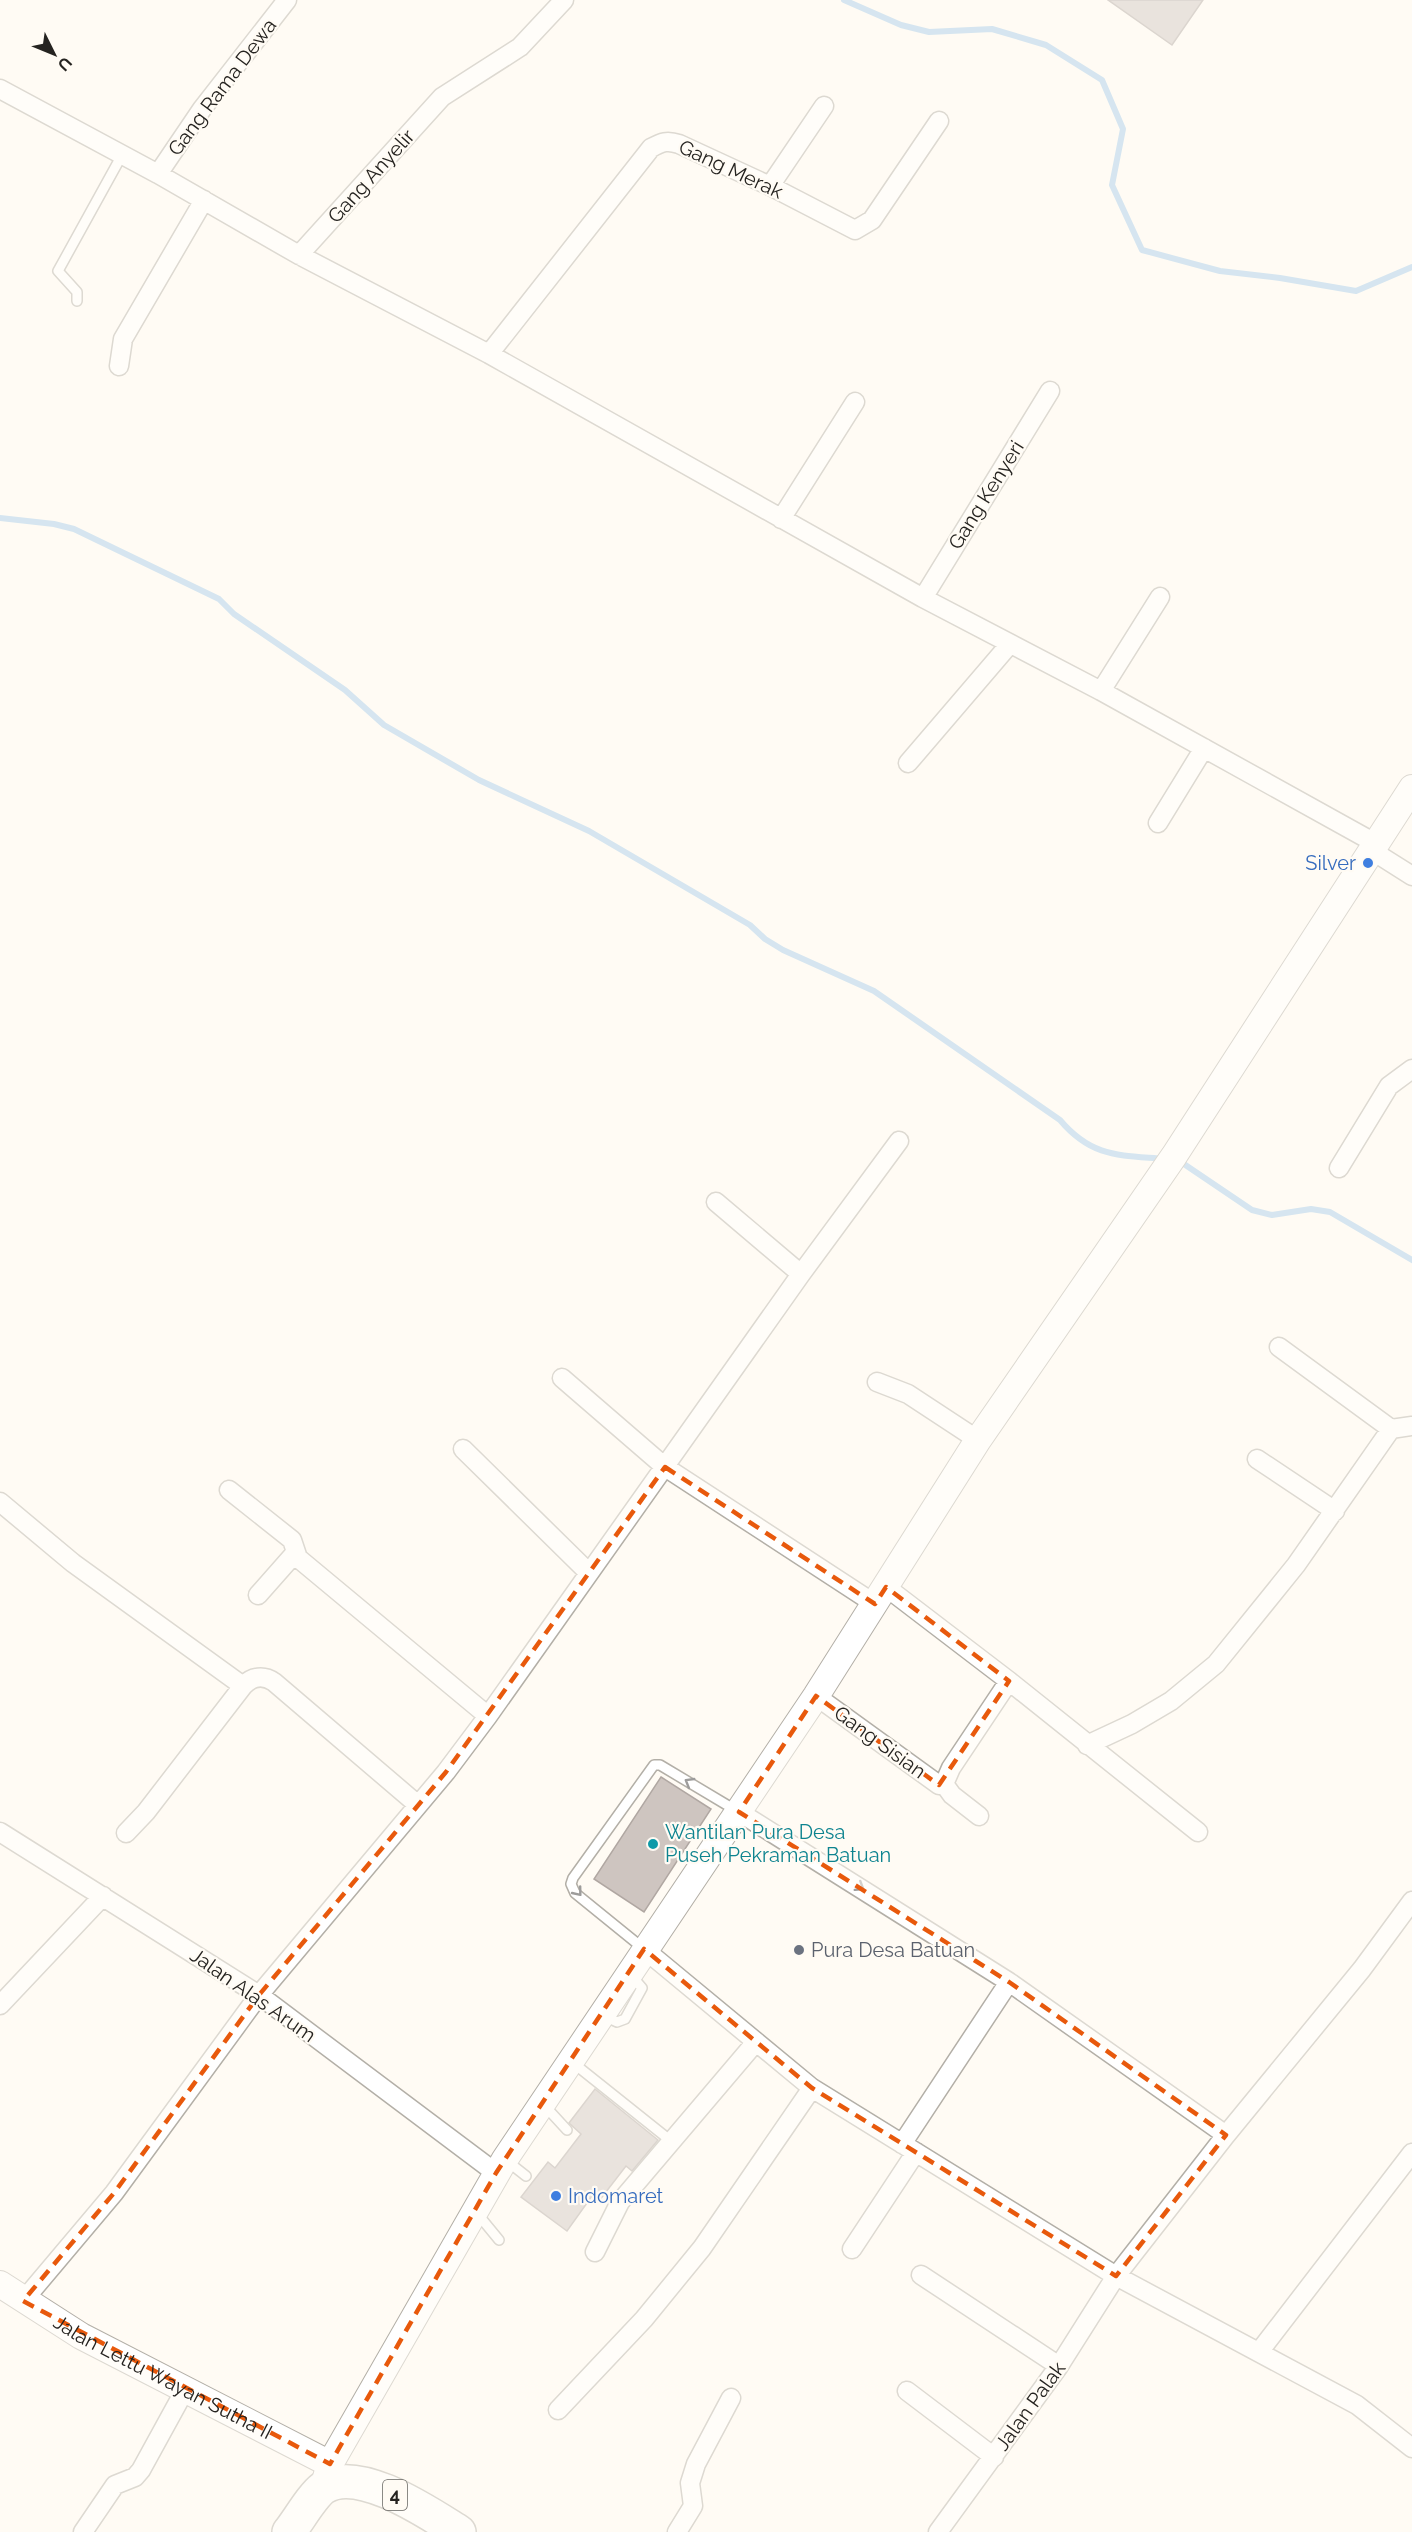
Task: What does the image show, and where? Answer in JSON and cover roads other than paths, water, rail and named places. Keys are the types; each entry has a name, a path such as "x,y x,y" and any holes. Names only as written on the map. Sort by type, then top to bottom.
{"highway":[{"path":"289,2532 326,2476"},
{"name":"4","path":"326,2476 337,2483 349,2483 400,2496 459,2532"}],"main road":[{"path":"326,2476 500,2166 816,1696 978,1440 1174,1156 1412,788"},
{"name":"Jalan Lettu Wayan Sutha II","path":"0,2284 32,2291 81,2336 186,2388 326,2476"}],"street":[{"name":"Gang Rama Dewa","path":"158,174 202,109 287,0"},
{"name":"Gang Anyelir","path":"299,255 442,97 520,47 564,0"},
{"path":"0,89 158,174 299,255 489,354 922,598 1101,691 1204,748 1373,846 1412,876"},
{"path":"770,186 824,106"},
{"name":"Gang Merak","path":"489,354 651,148 660,143 667,141 679,144 770,186 855,230 872,220 939,121"},
{"path":"119,366 123,339 204,200"},
{"name":"Gang Kenyeri","path":"922,598 1050,391"},
{"path":"781,519 855,402"},
{"path":"1101,691 1160,597"},
{"path":"908,763 1010,645"},
{"path":"1158,823 1204,748"},
{"path":"1339,1168 1389,1086 1412,1069"},
{"path":"32,2291 114,2193 259,1995 418,1805 488,1716 588,1572 666,1467 801,1275 899,1141"},
{"path":"716,1202 801,1275"},
{"path":"1278,1347 1391,1429 1412,1426"},
{"path":"562,1378 666,1467 880,1595 1009,1681 1198,1832"},
{"path":"877,1382 908,1394 978,1440"},
{"path":"1087,1745 1132,1724 1172,1701 1216,1664 1296,1565 1391,1429"},
{"path":"463,1449 588,1572"},
{"path":"1257,1459 1335,1511"},
{"path":"229,1490 292,1540 298,1558 488,1716"},
{"path":"0,1502 73,1563 243,1686"},
{"path":"258,1595 296,1552"},
{"path":"126,1833 146,1812 243,1686 249,1680 268,1678 418,1805"},
{"path":"944,1784 951,1768 1009,1681"},
{"name":"Gang Sisian","path":"816,1696 939,1785 944,1784 952,1795 979,1816"},
{"path":"739,1812 1009,1982 1226,2135"},
{"name":"Jalan Alas Arum","path":"0,1832 259,1995 500,2166"},
{"path":"0,2005 103,1896"},
{"name":"Jalan Palak","path":"938,2532 1059,2366 1116,2276 1226,2135 1362,1969 1412,1901"},
{"path":"644,1949 812,2088 1116,2276 1357,2405 1412,2448"},
{"path":"852,2249 909,2148 1009,1982"},
{"path":"595,2252 620,2202 755,2043"},
{"path":"558,2410 644,2319 702,2248 812,2088"},
{"path":"1259,2352 1412,2154"},
{"path":"921,2275 1059,2366"},
{"path":"83,2532 115,2485 135,2477 141,2470 186,2388"},
{"path":"907,2391 994,2457"},
{"path":"677,2532 693,2506 690,2483 696,2464 731,2398"}],"lane":[{"path":"77,301 77,292 58,271 122,155"},
{"path":"644,1949 575,1893 571,1884 573,1878 654,1765 660,1765 739,1812"},
{"path":"570,2061 671,2141"},
{"path":"542,2104 567,2130"},
{"path":"500,2166 526,2176"},
{"path":"475,2210 499,2240"}],"waterway":[{"path":"844,0 901,25 929,32 992,29 1046,45 1102,80 1123,129 1112,185 1142,250 1220,271 1280,278 1356,291 1412,267"},
{"path":"0,518 54,524 74,529 219,599 234,614 345,690 384,725 479,780 589,831 750,925 765,939 783,950 874,991 1060,1120 1084,1142 1095,1148 1120,1155 1165,1159"},
{"path":"1178,1160 1252,1210 1272,1215 1311,1209 1330,1212 1412,1260"}],"place":[{"name":"Silver","path":"1368,863"},
{"name":"Wantilan Pura Desa Puseh Pekraman Batuan","path":"653,1844"},
{"name":"Pura Desa Batuan","path":"799,1950"},
{"name":"Indomaret","path":"556,2196"}]}
